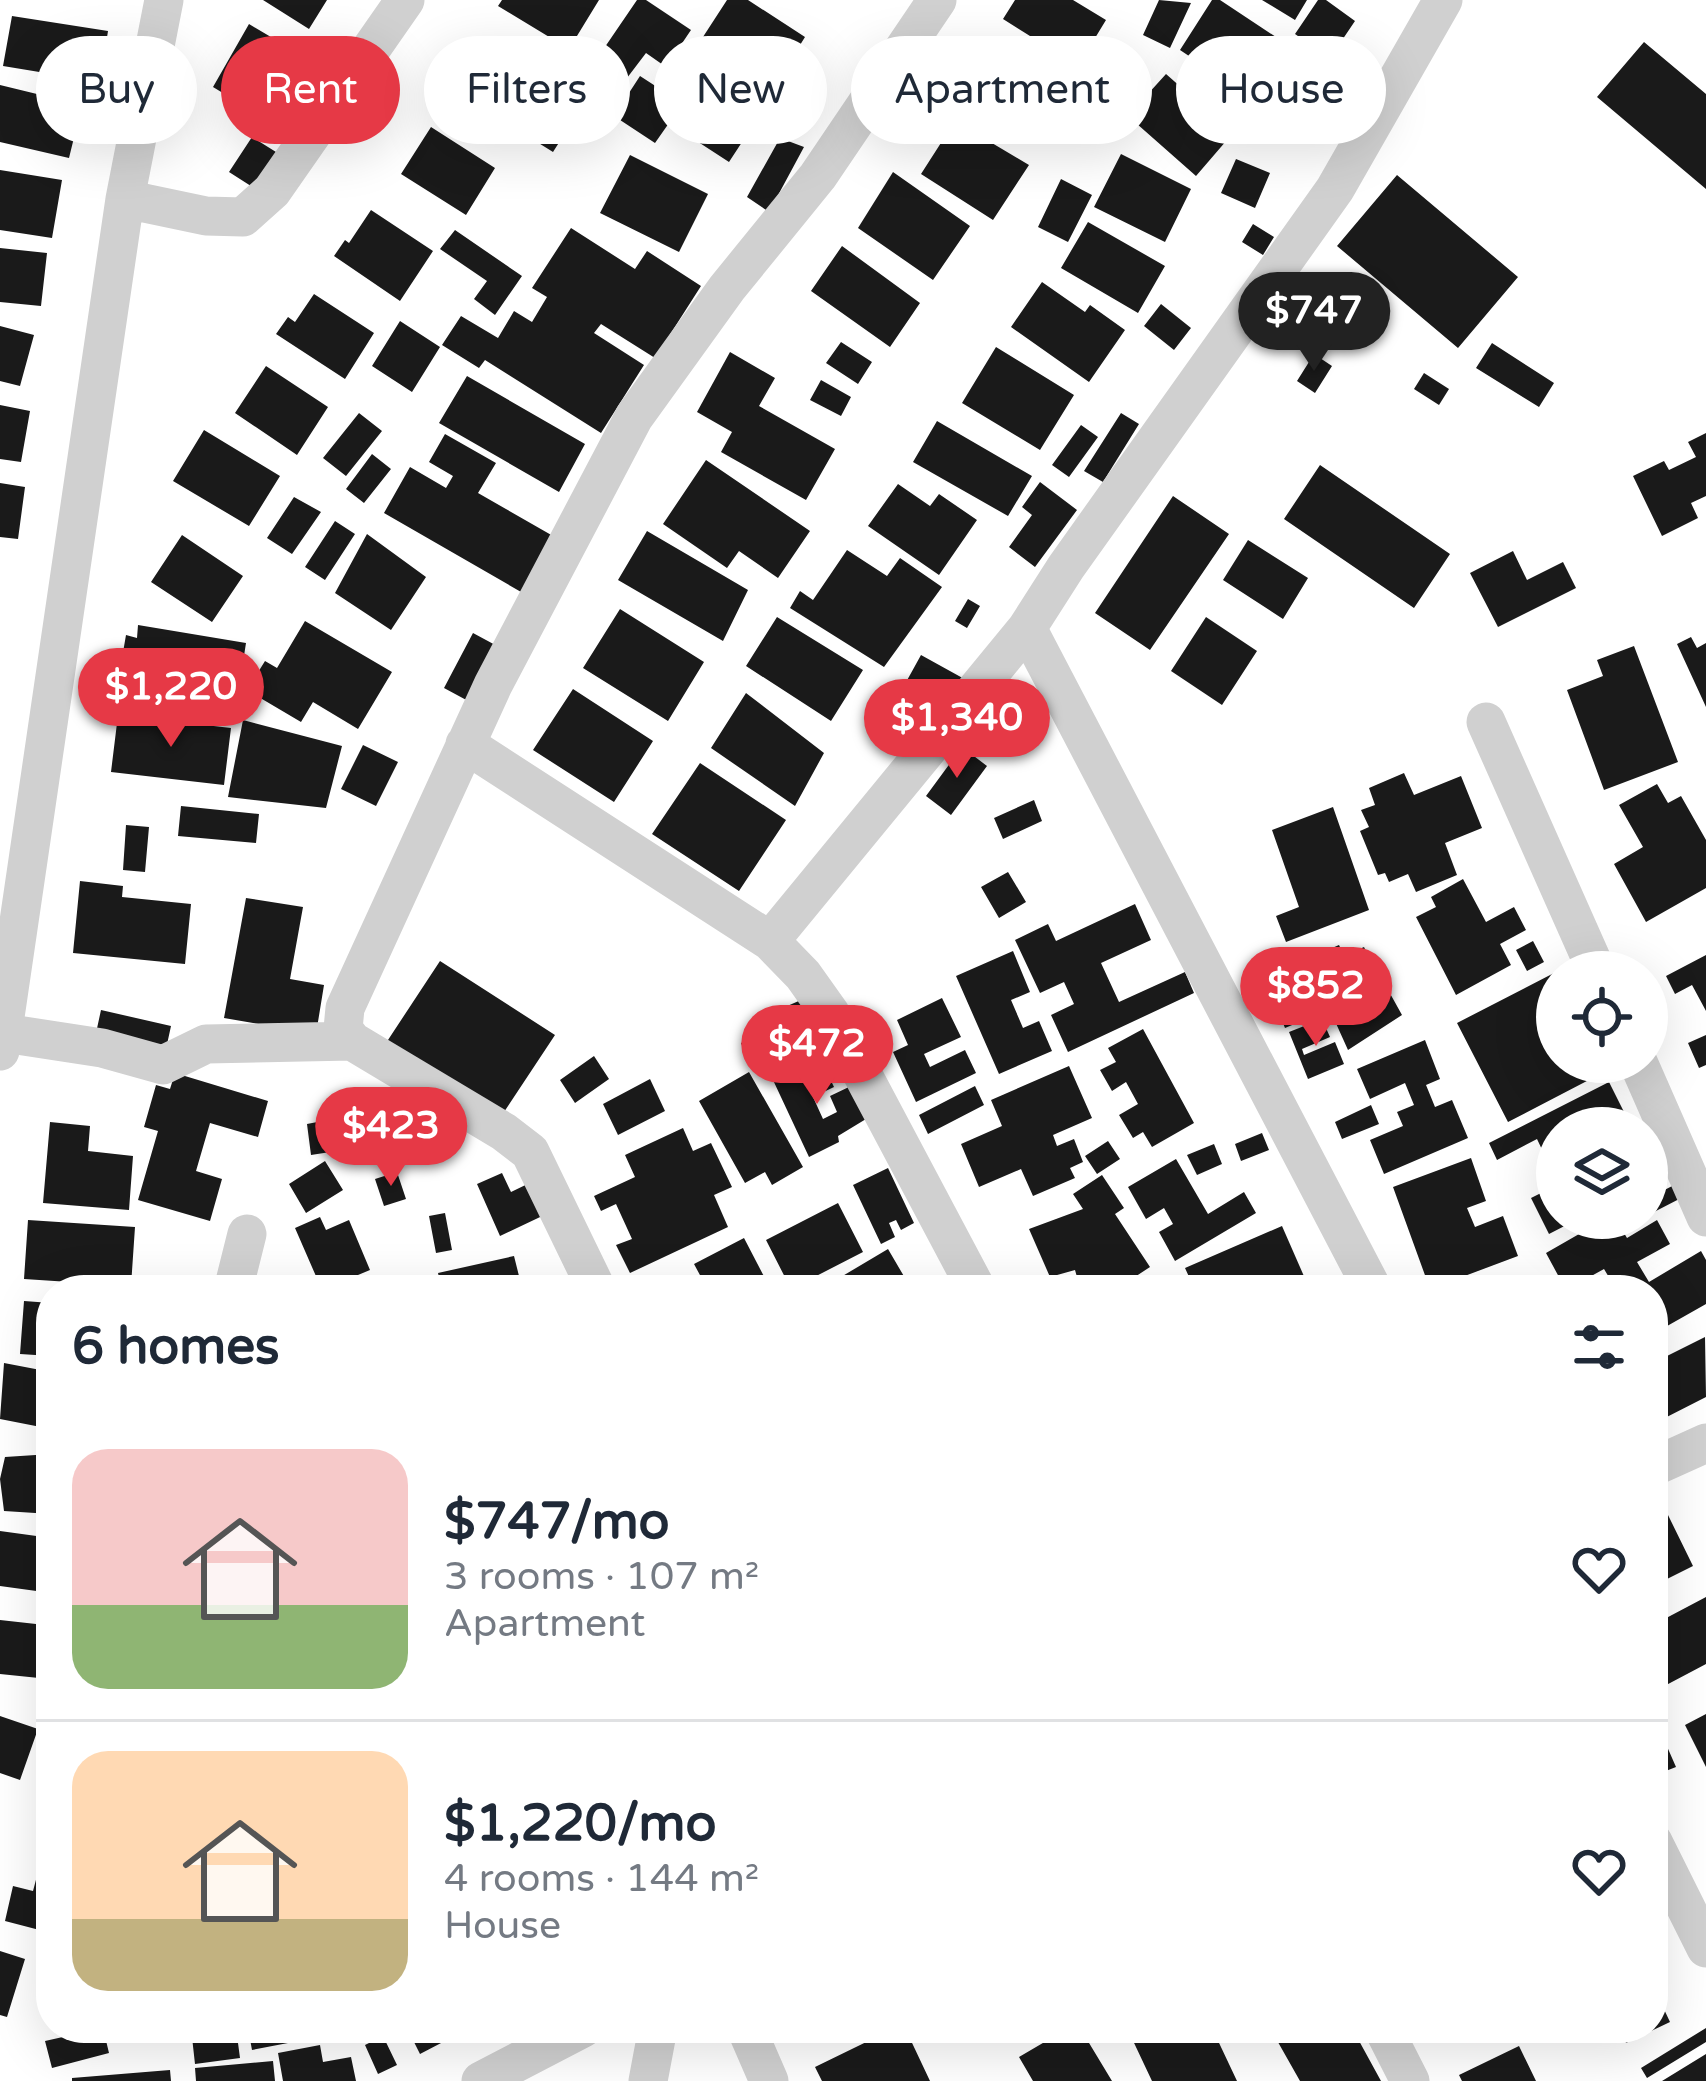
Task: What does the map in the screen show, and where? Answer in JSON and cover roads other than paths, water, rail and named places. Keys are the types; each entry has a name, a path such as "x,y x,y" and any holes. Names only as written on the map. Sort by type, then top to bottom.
{"street":[{"path":"164,0 125,199 2,1042 102,1048 163,1065 206,1044 352,1041"},
{"path":"125,199 206,216 243,217 272,191 405,0"},
{"path":"590,1275 530,1152 352,1041 343,1029 345,1008 465,744 634,417 727,288 818,176 937,0"},
{"path":"770,941 1027,628 1335,189 1443,0"},
{"path":"1027,628 1365,1275"},
{"path":"1486,722 1588,951"},
{"path":"465,744 770,941 803,975 830,1013 969,1275"},
{"path":"1646,1083 1706,1216"},
{"path":"237,1275 247,1234"},
{"path":"1668,1459 1706,1443"},
{"path":"1668,1872 1706,1948"},
{"path":"481,2081 554,2043"},
{"path":"648,2081 655,2043"},
{"path":"753,2043 769,2081"},
{"path":"1391,2043 1410,2081"}]}
